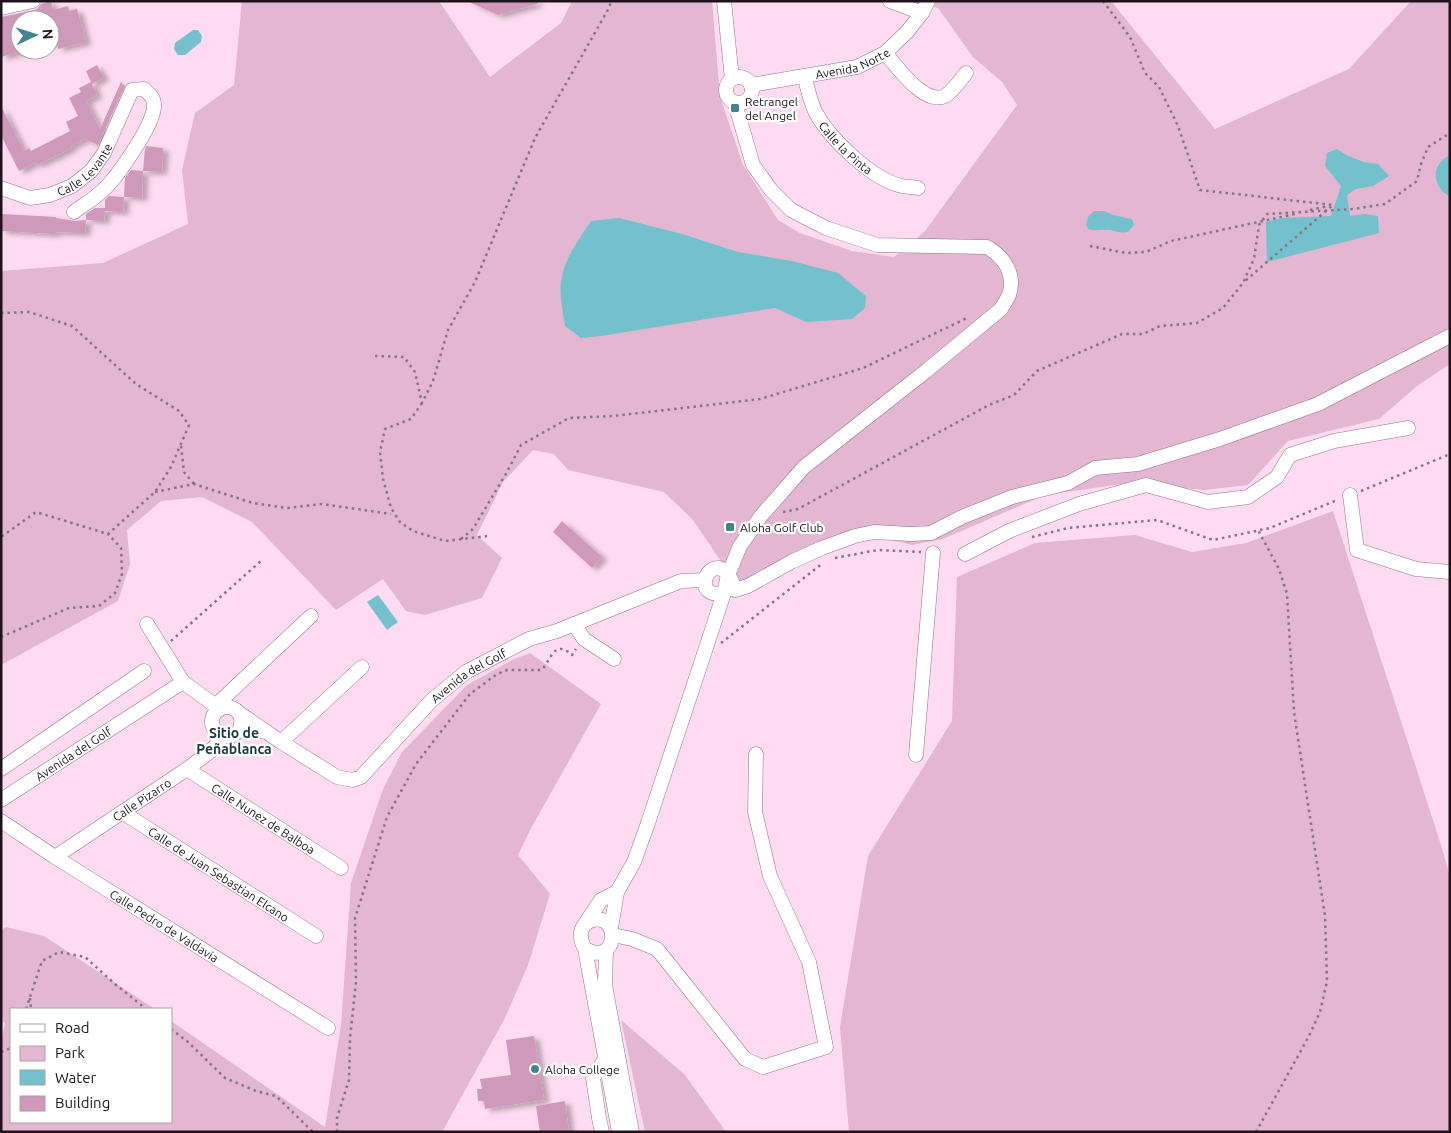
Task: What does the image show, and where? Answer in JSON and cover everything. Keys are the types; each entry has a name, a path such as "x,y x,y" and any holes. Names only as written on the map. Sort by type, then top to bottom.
{"street":[{"path":"1,8 33,1"},
{"path":"724,1 732,79"},
{"path":"890,1 925,7"},
{"name":"Avenida Norte","path":"751,85 857,67 885,53 907,32 925,7"},
{"path":"885,53 904,76 921,91 933,98 943,97 950,92 966,73"},
{"name":"Calle la Pinta","path":"804,76 815,112 832,135 858,161 878,176 901,186 918,188"},
{"path":"737,77 743,78 748,80 751,85 752,91 746,101 735,103 727,95 727,83 732,79 737,77"},
{"name":"Calle Levante","path":"1,188 30,198 50,195 72,186 91,171 104,153 132,90 144,89 152,96 155,106 148,125 123,166 103,191 74,212"},
{"path":"585,949 599,953 606,950 612,944 616,892 634,862 648,823 704,657 728,575 740,546 761,516 804,467 1001,309 1009,296 1011,282 1008,268 996,252 986,247 877,245 826,228 791,210 770,190 753,165 735,103"},
{"path":"724,593 717,595 710,593 706,587 704,580 706,575 714,569 724,571 736,590 748,586 791,562 855,536 874,532 931,533 962,517 1012,497 1068,483 1095,468 1138,464 1220,440 1318,404 1450,336"},
{"path":"965,554 1009,531 1079,504 1146,485 1208,502 1248,497 1277,477 1290,455 1334,441 1408,428"},
{"path":"1350,495 1357,550 1416,570 1450,572"},
{"path":"916,755 933,553"},
{"name":"Avenida del Golf","path":"1,800 183,682 218,707 235,709 281,742 337,777 353,780 361,776 432,700 466,672 529,638 557,631 681,581 704,580"},
{"path":"239,713 242,722 239,731 232,736 223,736 216,732 212,724 218,707 311,616"},
{"path":"147,624 183,682"},
{"path":"574,624 584,639 614,659"},
{"path":"281,742 362,667"},
{"path":"1,769 144,671"},
{"path":"239,731 267,732"},
{"name":"Calle Pizarro","path":"55,857 187,769 212,750 223,736"},
{"path":"585,924 592,920 600,920 606,923 612,932 657,949 745,1059 763,1067 826,1047 809,962 770,876 755,812 756,754"},
{"name":"Calle Nunez de Balboa","path":"187,769 341,868"},
{"name":"Calle de Juan Sebastian Elcano","path":"122,812 316,936"},
{"name":"Calle Pedro de Valdavia","path":"1,821 55,857 328,1028"},
{"path":"616,892 602,900 580,932 580,941 585,949 619,1132"},
{"path":"606,950 605,985 632,1132"},
{"path":"602,1132 593,1078 605,1058"}],"path":[{"path":"488,536 445,541 413,531 400,522 391,508 383,479 380,452 384,429 411,419 422,403 433,381 448,330 475,282 535,138 612,1"},
{"path":"1102,1 1130,37 1145,73 1159,87 1178,126 1200,190 1333,205"},
{"path":"1243,283 1254,259 1259,224 1267,214 1353,209 1385,204 1417,181 1428,147 1450,133"},
{"path":"1090,246 1126,253 1146,252 1171,241 1333,205"},
{"path":"761,516 798,508 989,405 1014,395 1037,371 1122,334 1143,334 1160,326 1197,323 1223,308 1243,283 1333,205"},
{"path":"1,313 29,312 72,326 136,384 179,411 189,425 171,466 155,492 108,534"},
{"path":"460,539 473,528 522,445 569,418 613,416 760,399 863,368 976,314"},
{"path":"374,356 404,357 415,372 422,403"},
{"path":"182,443 181,451 184,472 194,484"},
{"path":"1031,538 1068,528 1157,520 1213,540 1270,528 1450,454"},
{"path":"155,492 194,484 254,503 287,508 322,504 391,514"},
{"path":"1,537 36,512 108,534 121,548 122,574 115,593 99,606 69,608 1,637"},
{"path":"1256,1132 1309,1036 1320,1012 1328,981 1325,916 1294,712 1287,594 1278,569 1258,530"},
{"path":"704,657 827,560 878,550 933,553"},
{"path":"162,649 262,560"},
{"path":"336,1132 337,1118 349,1080 350,1038 356,982 356,918 387,817 416,764 470,694 497,674 507,670 541,670 556,650 565,650 572,655 584,639"},
{"path":"26,1008 42,961 59,952 84,957 145,1008"},
{"path":"30,997 31,1008"},
{"path":"172,1030 188,1042 225,1078 256,1091 276,1096 312,1132"}],"green space":[{"path":"242,1 439,1 490,77 561,23 572,1 712,1 720,97 743,165 778,220 800,233 852,251 894,257 925,231 1017,105 1002,82 973,57 938,8 910,1 1111,1 1215,129 1349,69 1411,1 1450,1 1450,364 1417,386 1379,419 1288,441 1248,485 1204,490 1128,483 1045,495 943,539 912,545 859,532 737,585 693,520 664,492 568,470 554,454 533,450 503,482 477,535 502,558 482,598 425,615 406,611 383,579 336,610 252,522 202,497 161,501 127,530 130,564 118,601 1,665 1,271 103,263 188,224 182,170 195,113 234,85"},
{"path":"1333,511 1450,877 1450,1132 849,1132 840,1027 868,856 952,721 957,577 1035,543 1135,535 1192,552 1246,543"},
{"path":"530,653 601,704 530,830 518,855 550,894 528,965 505,1018 442,1132 1,1132 1,1040 5,1023 1,1020 1,930 6,927 44,936 153,1008 10,1008 10,1123 172,1123 172,1022 325,1127 341,1025 351,883 383,789 402,752 467,685 514,659"},
{"path":"621,1020 685,1075 726,1132 645,1132"}],"water":[{"path":"193,30 198,30 202,36 201,42 185,55 178,55 174,49 175,43"},
{"path":"1337,149 1348,156 1364,162 1378,164 1389,176 1373,186 1356,189 1347,195 1350,216 1365,214 1378,216 1379,233 1267,262 1266,222 1282,218 1331,216 1341,186 1325,166 1327,153"},
{"path":"1450,155 1450,197 1437,182 1436,170 1439,164"},
{"path":"1094,211 1104,211 1132,219 1134,225 1128,232 1088,229 1086,225 1088,217"},
{"path":"619,218 682,234 738,252 792,261 838,273 866,296 865,308 852,319 806,322 775,308 581,338 565,326 561,292 565,266 575,245 591,221"},
{"path":"378,595 398,622 387,630 367,602"}],"building":[{"path":"51,1 53,10 35,10 41,4"},
{"path":"467,1 537,1 537,4 498,15"},
{"path":"68,6 69,11 77,9 86,42 60,48 60,10 53,10"},
{"path":"10,15 10,55 1,57 1,17"},
{"path":"97,65 104,78 92,84 97,95 86,101 100,129 121,82 125,86 98,145 85,139 71,146 72,148 37,165 36,162 19,171 1,135 1,106 24,151 29,148 31,151 70,131 66,122 78,116 69,98 81,92 79,88 91,82 86,71"},
{"path":"146,146 163,148 162,172 143,171"},
{"path":"131,170 143,171 142,198 124,197 125,178"},
{"path":"109,196 124,197 123,212 105,211 104,221 86,220 86,214 95,208 105,208 105,200"},
{"path":"1,214 56,217 75,221 86,220 85,233 55,232 55,234 1,231"},
{"path":"562,521 602,557 592,568 553,532"},
{"path":"534,1036 544,1100 485,1109 484,1101 478,1101 477,1089 482,1089 480,1079 511,1075 506,1040"},
{"path":"565,1101 569,1132 540,1132 536,1106"}],"place":[{"name":"Retrangel del Angel","path":"735,108"},
{"name":"Aloha Golf Club","path":"730,527"},
{"name":"Aloha College","path":"535,1069"}],"district":[{"name":"Sitio de Peñablanca","path":"234,742"}]}
